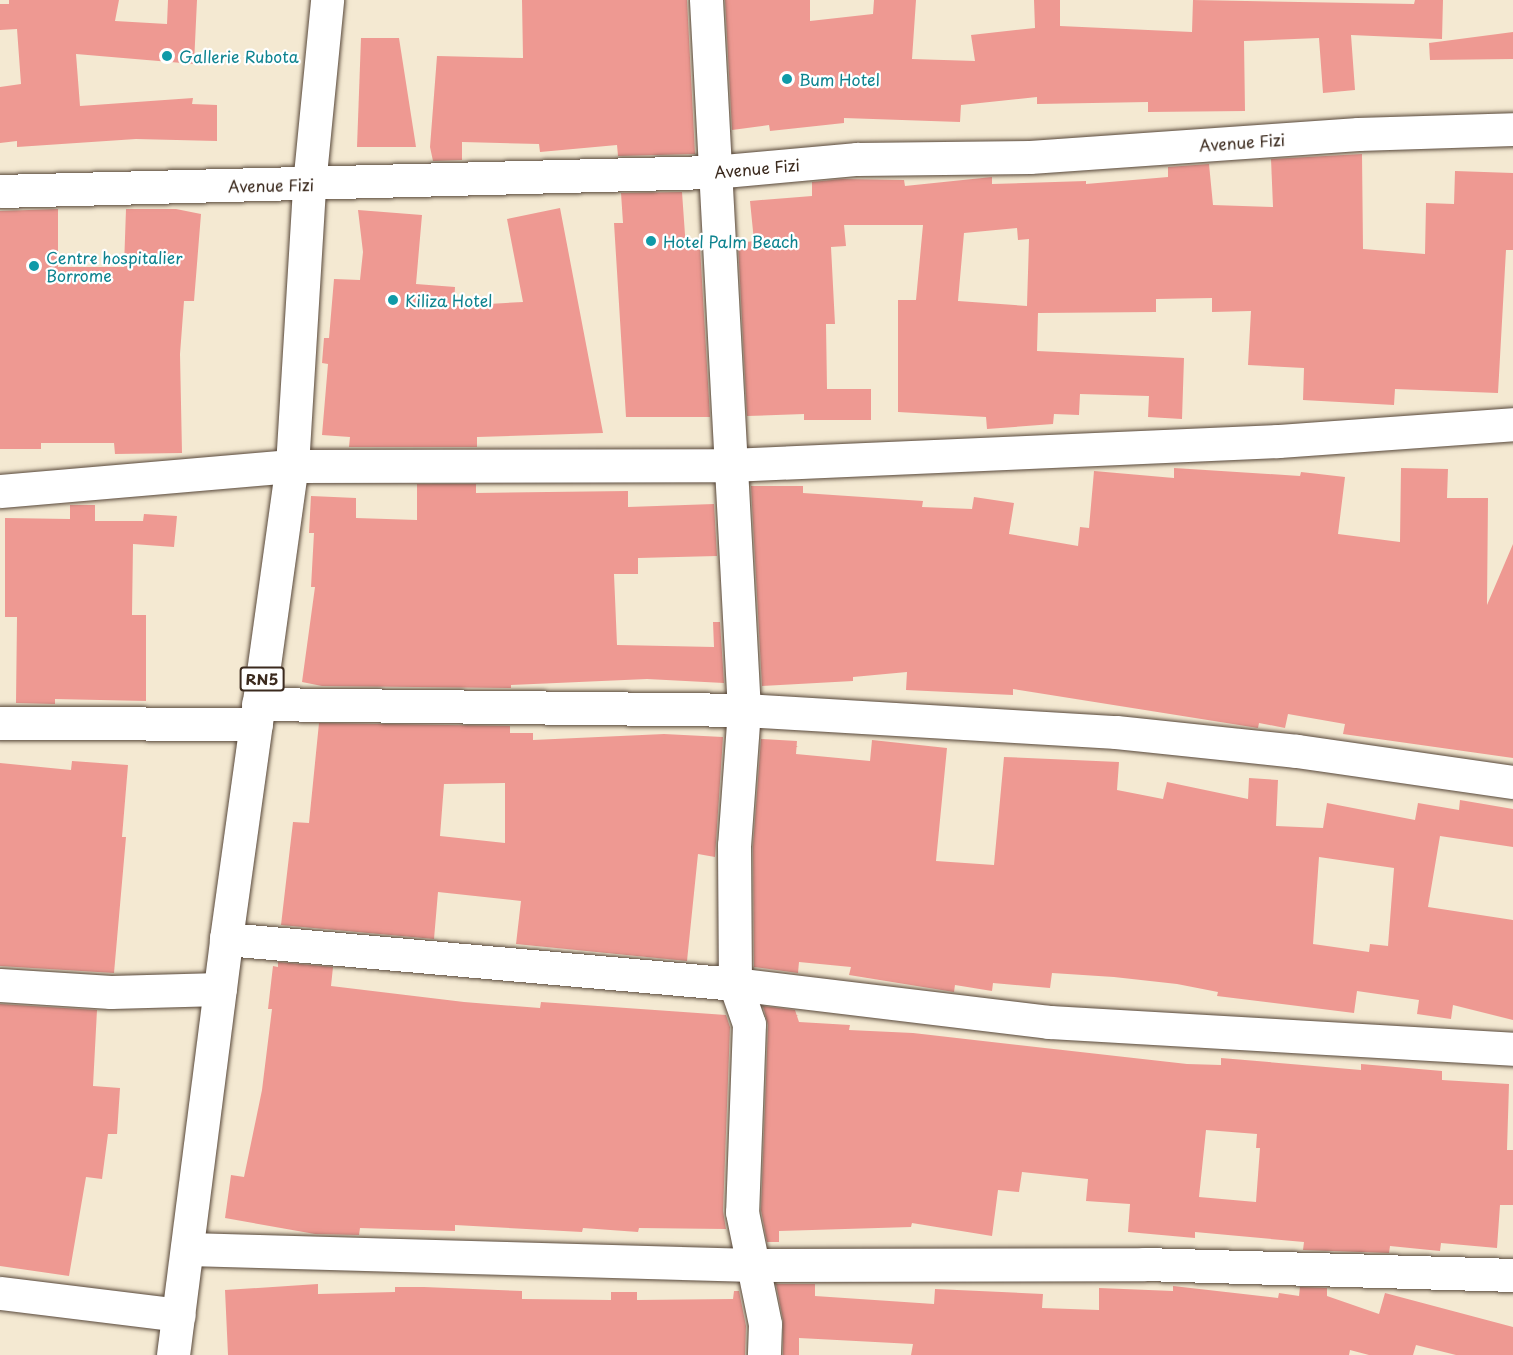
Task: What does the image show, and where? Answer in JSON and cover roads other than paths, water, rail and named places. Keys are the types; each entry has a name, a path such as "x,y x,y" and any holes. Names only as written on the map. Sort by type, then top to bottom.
{"main road":[{"name":"RN5","path":"173,1355 226,939 292,466 309,184 327,0"},
{"path":"706,0 713,172 744,710 734,845 735,984 750,1024 742,1212 765,1324 764,1355"},
{"name":"Avenue Fizi","path":"0,190 309,184 713,172 857,159 1030,157 1358,134 1513,129"},
{"path":"0,491 292,466 730,465 1278,441 1513,424"},
{"path":"0,723 257,714 744,710 1116,732 1297,751 1513,782"},
{"path":"226,939 735,984 1049,1022 1513,1048"},
{"path":"0,985 111,992 220,989"},
{"path":"188,1249 754,1265 1144,1264 1513,1275"},
{"path":"0,1293 179,1315"}],"place":[{"name":"Gallerie Rubota","path":"167,56"},
{"name":"Bum Hotel","path":"787,79"},
{"name":"Hotel Palm Beach","path":"651,241"},
{"name":"Centre hospitalier Borrome","path":"34,266"},
{"name":"Kiliza Hotel","path":"393,300"}]}
